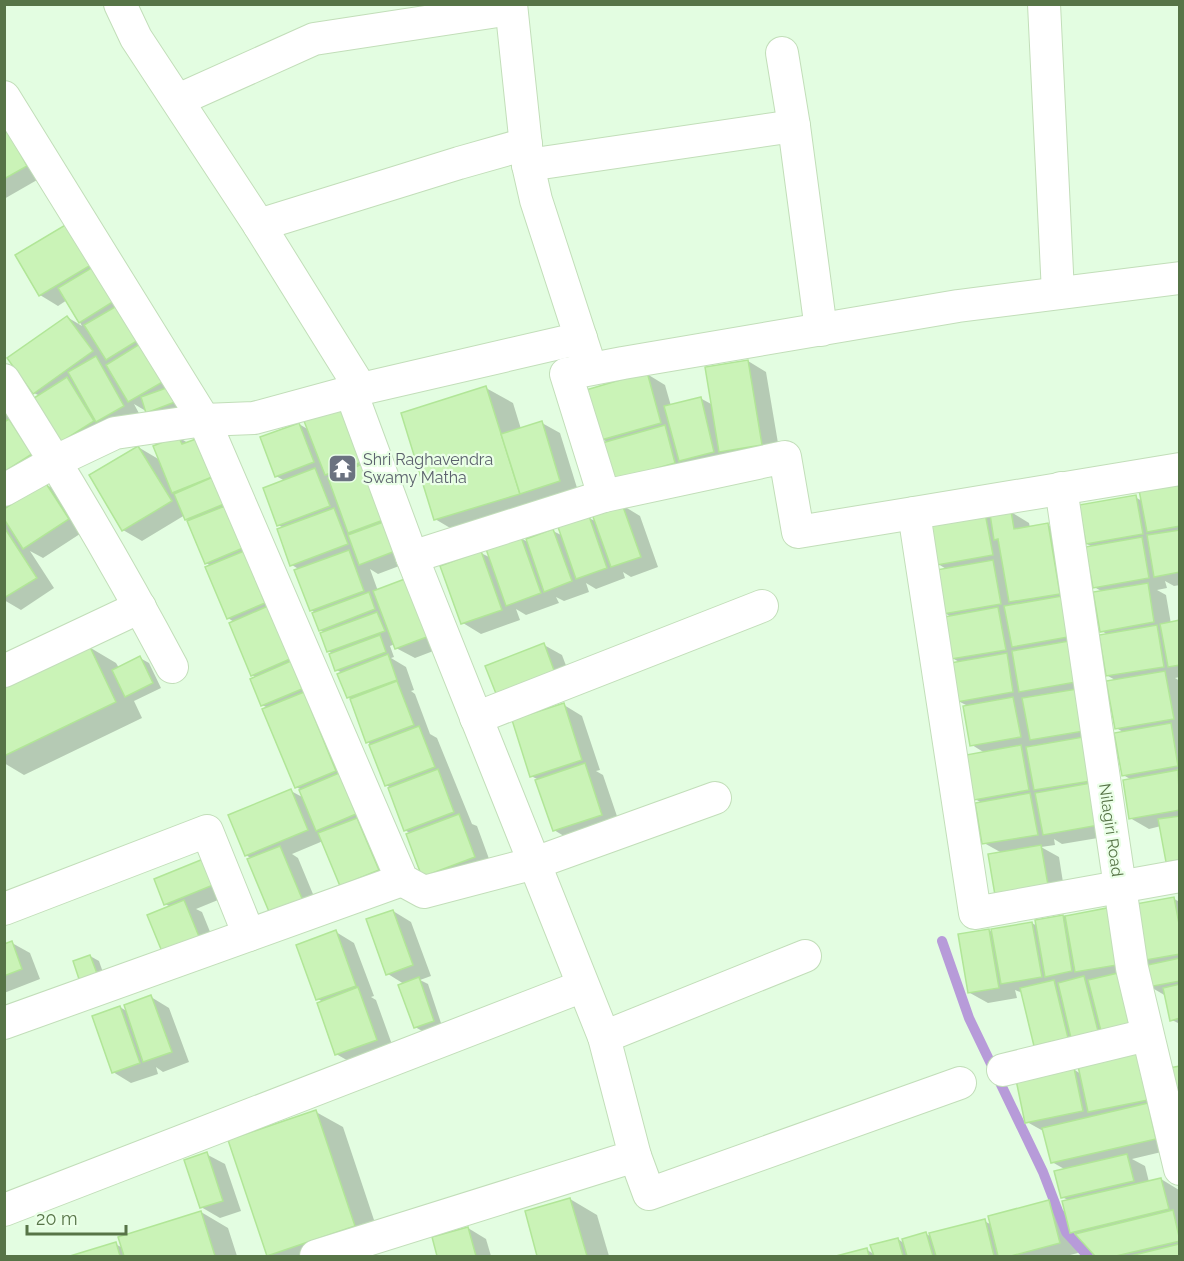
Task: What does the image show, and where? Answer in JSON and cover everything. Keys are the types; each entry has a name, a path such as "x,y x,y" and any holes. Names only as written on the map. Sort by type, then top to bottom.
{"street":[{"path":"120,4 136,38 259,225 356,391 412,556 604,1037 635,1156 649,1194 960,1083"},
{"path":"1044,4 1058,293"},
{"path":"178,99 314,39 511,7 527,155 536,200 591,369"},
{"path":"782,53 821,330"},
{"path":"4,97 204,420 402,880 424,892 535,863 715,798"},
{"path":"259,225 459,163 794,126"},
{"path":"604,496 566,374 958,306 1179,278"},
{"path":"4,490 56,461 115,433 204,420 254,418 356,391 581,338"},
{"path":"4,380 56,461 172,667"},
{"path":"412,556 604,496 785,458 798,532 1179,469"},
{"name":"Nilagiri Road","path":"1060,488 1132,968 1179,1169"},
{"path":"914,513 975,913 1179,876"},
{"path":"476,718 762,606"},
{"path":"4,672 140,607"},
{"path":"4,909 207,831 249,935"},
{"path":"4,1023 402,880"},
{"path":"604,1037 805,956"},
{"path":"4,1210 583,986"},
{"path":"1003,1070 1147,1035"},
{"path":"316,1257 635,1156"}],"building":[{"path":"8,131 27,166 4,179 4,134"},
{"path":"72,221 96,262 39,296 15,255"},
{"path":"98,264 119,298 79,323 58,288"},
{"path":"120,304 140,339 106,360 84,325"},
{"path":"67,316 93,351 33,394 7,358"},
{"path":"143,342 166,380 128,402 106,365"},
{"path":"96,356 124,406 96,422 68,372"},
{"path":"748,360 762,445 719,452 705,367"},
{"path":"647,372 661,423 601,440 586,390"},
{"path":"67,377 94,421 61,442 34,398"},
{"path":"486,386 520,494 434,520 401,413"},
{"path":"169,387 175,402 146,413 141,397"},
{"path":"701,397 714,452 679,461 664,406"},
{"path":"344,406 365,461 325,475 304,421"},
{"path":"9,419 32,454 4,472 4,422"},
{"path":"542,421 560,481 520,494 501,434"},
{"path":"299,423 314,462 275,477 260,437"},
{"path":"665,425 675,463 612,481 602,443"},
{"path":"178,436 182,444 196,439 212,477 172,493 153,446"},
{"path":"138,446 172,501 122,531 89,475"},
{"path":"365,463 386,519 348,533 328,478"},
{"path":"315,468 330,506 277,526 263,488"},
{"path":"213,477 224,504 185,520 174,494"},
{"path":"45,482 69,519 23,549 4,519 4,509"},
{"path":"1180,483 1180,526 1147,532 1139,490"},
{"path":"1136,495 1143,534 1086,544 1079,505"},
{"path":"622,504 641,557 611,567 592,514"},
{"path":"225,506 243,548 205,564 187,521"},
{"path":"334,508 348,544 290,566 277,529"},
{"path":"1011,511 1014,529 1048,523 1060,594 1009,602 998,539 994,540 990,514"},
{"path":"985,513 993,555 937,565 929,523"},
{"path":"589,516 607,568 576,579 558,527"},
{"path":"386,521 398,550 359,565 348,535"},
{"path":"4,527 37,578 4,598"},
{"path":"553,529 572,581 544,592 526,539"},
{"path":"1180,530 1180,572 1154,577 1147,535"},
{"path":"521,537 541,593 506,606 486,549"},
{"path":"1142,537 1149,578 1093,588 1085,547"},
{"path":"349,550 364,591 310,611 294,570"},
{"path":"244,551 265,603 227,619 205,567"},
{"path":"481,551 502,610 461,624 440,566"},
{"path":"993,560 1001,604 943,614 936,570"},
{"path":"410,577 432,635 395,649 373,591"},
{"path":"1148,583 1154,622 1100,632 1093,592"},
{"path":"369,592 375,609 319,631 312,613"},
{"path":"1062,596 1068,637 1012,647 1004,606"},
{"path":"268,606 290,659 251,676 229,623"},
{"path":"998,607 1006,650 951,659 944,617"},
{"path":"377,612 385,631 327,652 320,633"},
{"path":"1180,620 1180,665 1168,667 1160,624"},
{"path":"1157,625 1164,667 1106,676 1099,635"},
{"path":"380,635 386,652 335,671 329,654"},
{"path":"1069,641 1076,682 1019,692 1012,651"},
{"path":"544,643 555,673 497,696 485,666"},
{"path":"89,645 116,702 4,756 4,686"},
{"path":"1007,653 1013,692 957,702 950,663"},
{"path":"388,654 397,680 347,698 337,674"},
{"path":"140,656 153,683 125,697 112,670"},
{"path":"291,661 302,689 261,706 250,679"},
{"path":"1165,671 1174,719 1115,729 1106,681"},
{"path":"397,681 414,725 366,743 350,699"},
{"path":"1077,689 1084,731 1030,740 1022,698"},
{"path":"304,692 336,771 295,788 262,709"},
{"path":"1013,697 1021,737 970,746 963,706"},
{"path":"564,703 582,760 530,777 512,720"},
{"path":"1171,723 1178,766 1122,776 1114,733"},
{"path":"419,726 435,767 385,786 369,745"},
{"path":"1083,737 1091,781 1034,790 1026,747"},
{"path":"1021,745 1029,790 974,800 966,755"},
{"path":"585,763 602,815 553,831 535,780"},
{"path":"438,769 454,812 404,831 388,788"},
{"path":"1178,770 1180,810 1129,819 1123,780"},
{"path":"339,773 356,814 316,831 299,790"},
{"path":"1091,783 1099,825 1043,835 1035,793"},
{"path":"291,789 308,830 245,856 228,815"},
{"path":"1030,793 1038,835 982,844 975,803"},
{"path":"459,814 475,857 422,877 406,834"},
{"path":"1180,816 1180,860 1166,862 1158,819"},
{"path":"357,818 379,870 340,886 318,833"},
{"path":"1041,845 1048,885 995,895 988,854"},
{"path":"280,846 303,901 270,914 247,859"},
{"path":"213,855 223,881 164,905 154,879"},
{"path":"1174,897 1180,929 1180,954 1140,961 1130,905"},
{"path":"184,900 200,939 163,954 147,915"},
{"path":"1107,908 1117,965 1075,972 1065,916"},
{"path":"393,910 413,965 386,975 366,919"},
{"path":"1063,915 1072,971 1045,977 1035,920"},
{"path":"1032,922 1042,977 1001,984 991,929"},
{"path":"989,929 999,988 968,993 958,934"},
{"path":"336,930 356,986 316,1000 296,945"},
{"path":"12,941 22,969 4,976 4,944"},
{"path":"90,955 98,976 80,982 73,961"},
{"path":"1180,958 1180,981 1148,987 1143,966"},
{"path":"1118,973 1130,1024 1101,1031 1088,980"},
{"path":"1084,976 1098,1031 1071,1038 1058,983"},
{"path":"419,977 434,1021 414,1028 398,985"},
{"path":"1054,980 1068,1038 1034,1046 1020,988"},
{"path":"1180,984 1180,1018 1170,1021 1163,988"},
{"path":"358,987 377,1040 335,1055 317,1003"},
{"path":"151,995 172,1052 143,1062 124,1005"},
{"path":"120,1006 140,1063 112,1073 92,1016"},
{"path":"1138,1053 1148,1100 1088,1112 1078,1066"},
{"path":"1180,1066 1180,1108 1169,1068"},
{"path":"1074,1068 1083,1111 1025,1123 1016,1080"},
{"path":"1148,1103 1156,1139 1051,1163 1042,1128"},
{"path":"316,1110 355,1226 267,1256 228,1140"},
{"path":"207,1152 223,1201 200,1208 184,1160"},
{"path":"1127,1154 1134,1181 1061,1198 1054,1171"},
{"path":"1161,1178 1169,1209 1070,1233 1062,1201"},
{"path":"570,1198 587,1256 537,1256 525,1211"},
{"path":"1049,1200 1060,1243 1011,1256 998,1256 988,1216"},
{"path":"1173,1210 1180,1241 1116,1256 1095,1256 1075,1234"},
{"path":"201,1211 215,1256 124,1256 118,1237"},
{"path":"985,1219 994,1256 936,1256 929,1233"},
{"path":"468,1227 476,1256 437,1256 432,1237"},
{"path":"926,1232 933,1256 907,1256 902,1239"},
{"path":"898,1238 903,1256 874,1256 870,1245"},
{"path":"116,1242 120,1256 70,1256"},
{"path":"1179,1244 1180,1256 1130,1256"},
{"path":"867,1248 869,1256 836,1256"}],"waterway":[{"path":"942,941 969,1018 1043,1172 1066,1232 1088,1256"}],"place":[{"name":"Shri Raghavendra Swamy Matha","path":"342,468"}]}
